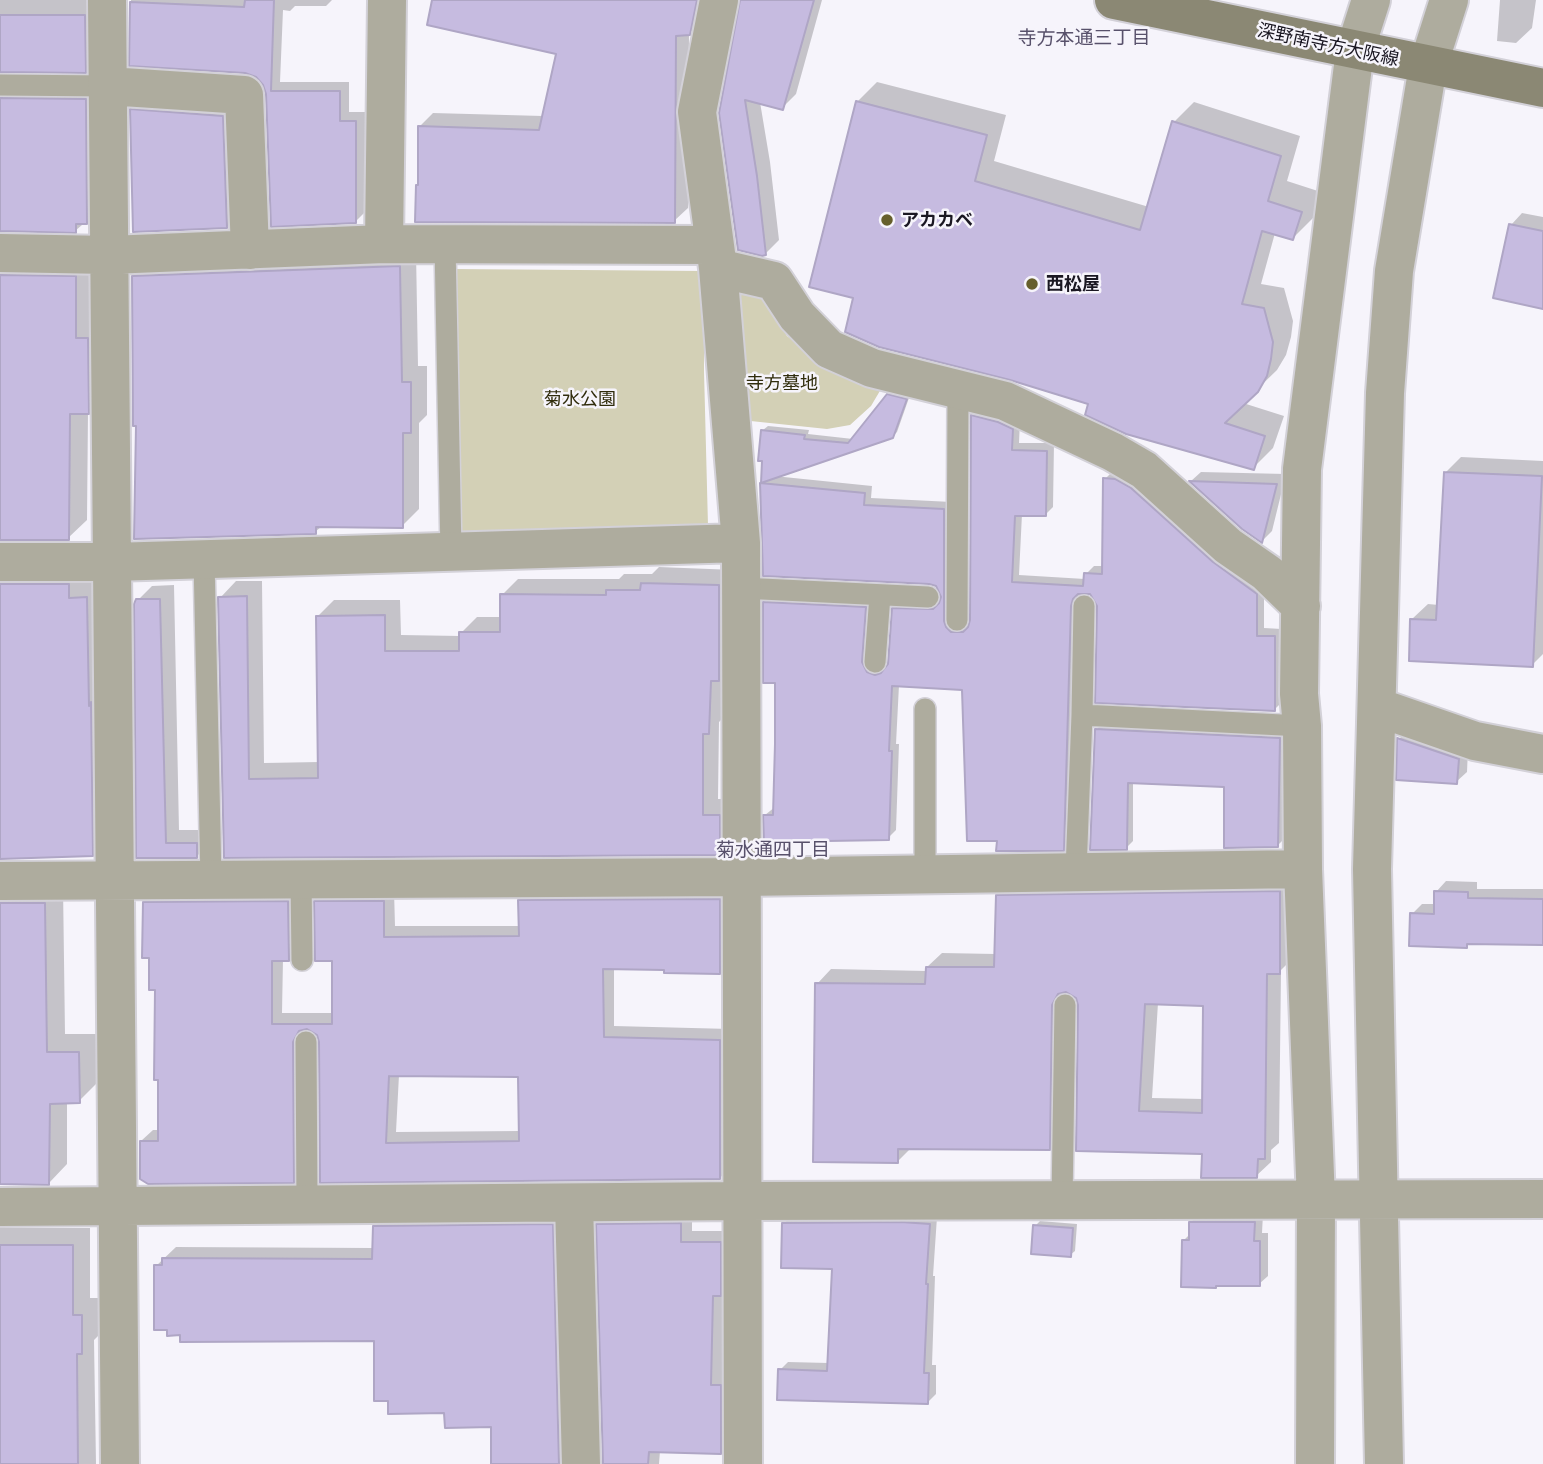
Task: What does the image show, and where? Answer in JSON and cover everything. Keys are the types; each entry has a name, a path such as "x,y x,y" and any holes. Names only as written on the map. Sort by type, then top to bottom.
{"main road":[{"name":"深野南寺方大阪線","path":"1114,0 1182,7 1355,50 1543,88"}],"street":[{"path":"107,0 120,1464"},
{"path":"384,244 387,0"},
{"path":"719,0 697,112 716,256 741,543 743,1464"},
{"path":"1315,1464 1316,1201 1299,694 1302,469 1355,50 1371,0"},
{"path":"1384,1464 1372,869 1385,393 1394,271 1428,66 1449,0"},
{"path":"108,86 244,95 250,250"},
{"path":"0,253 109,255 445,244 716,256 774,281 797,316 829,349 872,368 1004,401 1144,470 1220,539 1268,573 1301,606"},
{"path":"0,562 204,560 741,543"},
{"path":"1377,707 1475,741 1543,754"},
{"path":"0,881 741,877 1304,869"},
{"path":"0,1207 742,1201 1543,1199"},
{"path":"574,1203 581,1464"}],"lane":[{"path":"0,85 108,86"},
{"path":"445,244 451,552"},
{"path":"957,620 958,390"},
{"path":"204,560 211,879"},
{"path":"741,588 928,597"},
{"path":"875,662 880,595"},
{"path":"1076,871 1084,606"},
{"path":"925,709 926,874"},
{"path":"1082,715 1302,726"},
{"path":"301,878 302,960"},
{"path":"1062,1202 1065,1005"},
{"path":"306,1042 307,1205"}],"green space":[{"name":"菊水公園","path":"454,269 704,271 708,526 461,535"},
{"name":"寺方墓地","path":"739,288 770,290 772,313 787,336 815,357 884,384 871,406 850,425 827,429 741,420"}],"building":[{"path":"245,0 274,0 271,91 340,91 340,121 356,121 356,223 271,227 266,94 256,77 245,73 129,66 130,2 244,7"},
{"path":"432,0 697,0 690,35 676,36 675,223 415,222 418,126 539,130 556,54 427,25"},
{"path":"740,0 814,0 783,110 745,100 766,255 762,256 738,250 719,113"},
{"path":"0,15 85,15 86,73 0,72"},
{"path":"0,98 86,99 87,224 76,224 76,233 0,231"},
{"path":"856,101 987,135 975,181 1140,230 1172,121 1281,156 1268,201 1302,212 1293,240 1262,231 1242,304 1264,308 1273,342 1271,359 1267,376 1258,392 1225,423 1265,436 1254,470 1126,434 1085,415 1088,404 1010,380 879,347 845,332 853,298 809,287"},
{"path":"130,109 223,116 227,228 133,232"},
{"path":"1509,224 1543,231 1543,309 1493,298"},
{"path":"400,266 402,382 411,382 411,433 403,433 403,528 316,527 316,534 134,539 136,426 133,426 132,276"},
{"path":"0,275 76,276 76,338 88,338 89,414 70,414 69,540 0,540"},
{"path":"887,394 907,399 893,438 761,483 762,461 758,461 761,430 805,435 804,439 848,443"},
{"path":"971,415 1013,429 1012,450 1047,451 1046,516 1015,516 1012,582 1083,586 1084,573 1102,574 1103,478 1115,479 1131,488 1213,562 1257,594 1257,636 1275,636 1275,711 1095,703 1097,606 1090,594 1078,594 1071,606 1064,851 996,851 997,841 967,841 962,690 892,686 889,840 764,842 763,815 773,815 775,683 763,683 763,602 866,607 862,662 867,672 875,675 881,673 888,664 892,608 933,609 941,597 936,586 929,584 763,576 760,483 865,493 864,505 944,509 944,621 951,632 963,632 970,620"},
{"path":"1444,472 1542,476 1533,667 1409,661 1410,619 1436,620"},
{"path":"1189,481 1277,484 1262,543 1242,529"},
{"path":"641,583 719,585 719,681 711,681 709,734 703,734 703,815 720,815 720,855 224,858 218,597 247,596 249,779 318,778 316,616 385,615 385,651 459,651 459,632 500,632 500,594 606,595 606,590 640,590"},
{"path":"0,584 69,584 69,598 87,597 93,856 0,859"},
{"path":"136,599 160,599 166,843 197,843 197,858 136,858"},
{"path":"1095,729 1280,738 1278,847 1224,848 1224,787 1128,783 1127,850 1090,850"},
{"path":"1397,738 1459,759 1457,784 1396,780"},
{"path":"1280,891 1280,974 1267,974 1265,1159 1258,1159 1257,1178 1201,1178 1202,1154 1076,1151 1078,1005 1076,998 1066,992 1058,994 1052,1005 1050,1150 898,1149 898,1163 813,1162 815,983 925,984 926,967 994,967 996,895","holes":["1145,1004 1203,1006 1202,1113 1139,1111"]},
{"path":"1434,891 1468,892 1468,898 1543,899 1543,945 1467,944 1467,948 1409,946 1410,913 1434,914"},
{"path":"720,899 720,974 603,969 604,1037 720,1040 720,1179 320,1183 319,1042 317,1035 307,1029 299,1031 293,1042 294,1183 148,1184 140,1179 140,1141 158,1141 158,1080 154,1080 155,990 149,990 149,958 142,958 143,902 288,901 289,961 272,961 272,1024 332,1024 332,961 315,961 314,901 384,901 384,937 519,936 518,900","holes":["389,1076 518,1077 519,1141 386,1143"]},
{"path":"0,903 45,903 47,1052 79,1052 80,1103 50,1104 49,1185 0,1184"},
{"path":"1189,1222 1255,1222 1254,1241 1260,1241 1260,1286 1181,1287 1182,1240 1189,1240"},
{"path":"681,1223 681,1242 721,1242 721,1296 713,1296 711,1385 721,1385 721,1454 649,1452 648,1464 603,1464 596,1224"},
{"path":"782,1223 930,1224 924,1373 929,1373 928,1404 777,1400 778,1369 827,1371 832,1269 781,1268"},
{"path":"553,1224 559,1464 491,1464 491,1427 445,1428 444,1413 388,1414 388,1401 374,1401 374,1341 180,1342 180,1335 167,1336 167,1330 154,1330 154,1265 162,1265 162,1258 372,1259 373,1226"},
{"path":"1033,1225 1073,1228 1071,1257 1031,1254"},
{"path":"0,1245 73,1245 73,1315 82,1315 82,1354 77,1354 78,1464 0,1464"}],"place":[{"name":"アカカベ","path":"887,220"},
{"name":"西松屋","path":"1032,284"}],"district":[{"name":"寺方本通三丁目","path":"1084,38"},
{"name":"菊水通四丁目","path":"773,850"}]}
